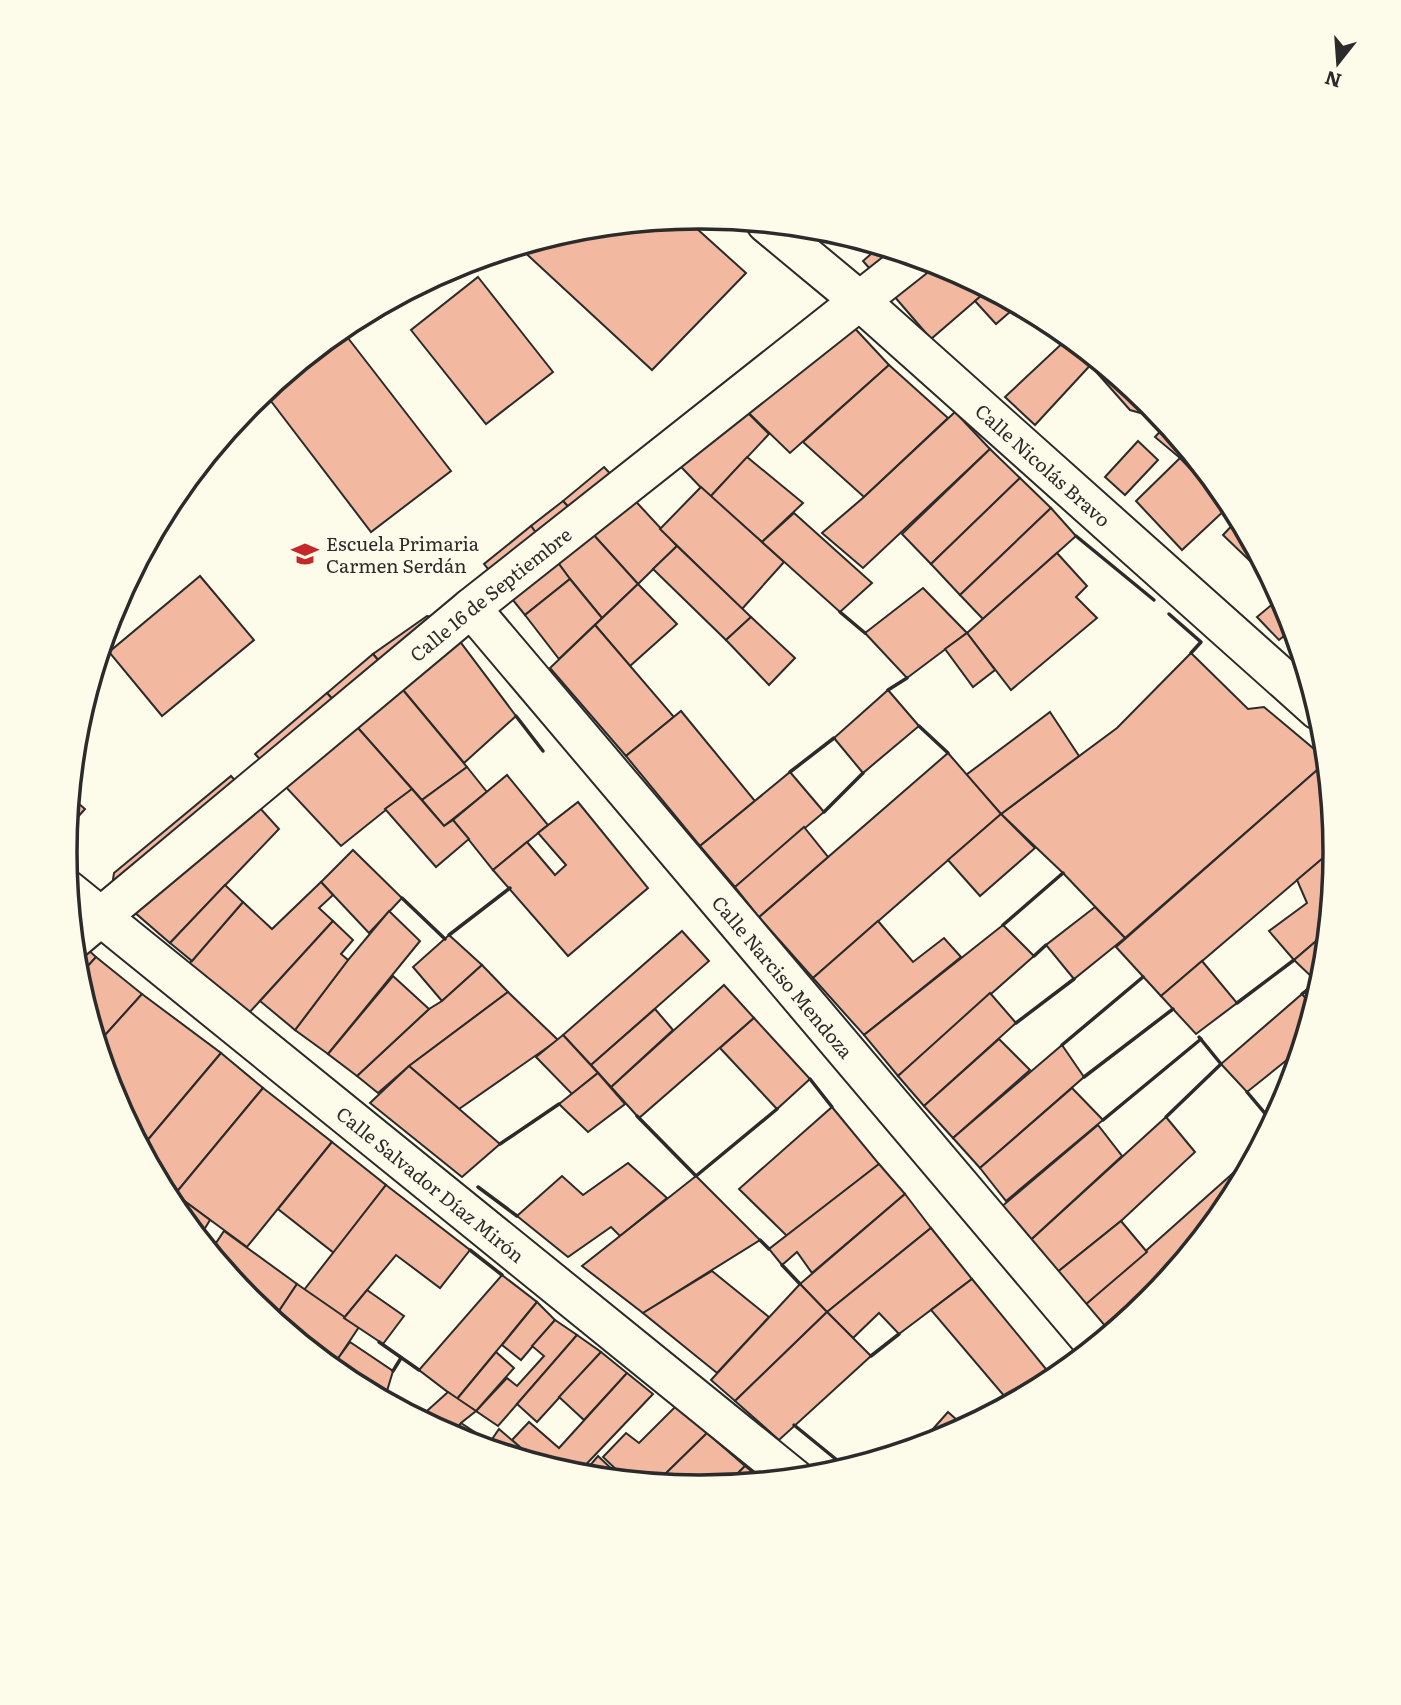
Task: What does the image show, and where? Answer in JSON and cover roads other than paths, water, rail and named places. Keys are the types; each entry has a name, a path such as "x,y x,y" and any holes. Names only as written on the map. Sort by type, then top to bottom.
{"street":[{"name":"Calle Nicolás Bravo","path":"779,234 860,301 1305,698"},
{"name":"Calle 16 de Septiembre","path":"87,929 471,608 906,264"},
{"name":"Calle Narciso Mendoza","path":"471,608 1090,1339"},
{"name":"Calle Salvador Díaz Mirón","path":"87,929 784,1471"}],"place":[{"name":"Escuela Primaria Carmen Serdán","path":"305,554"}]}
